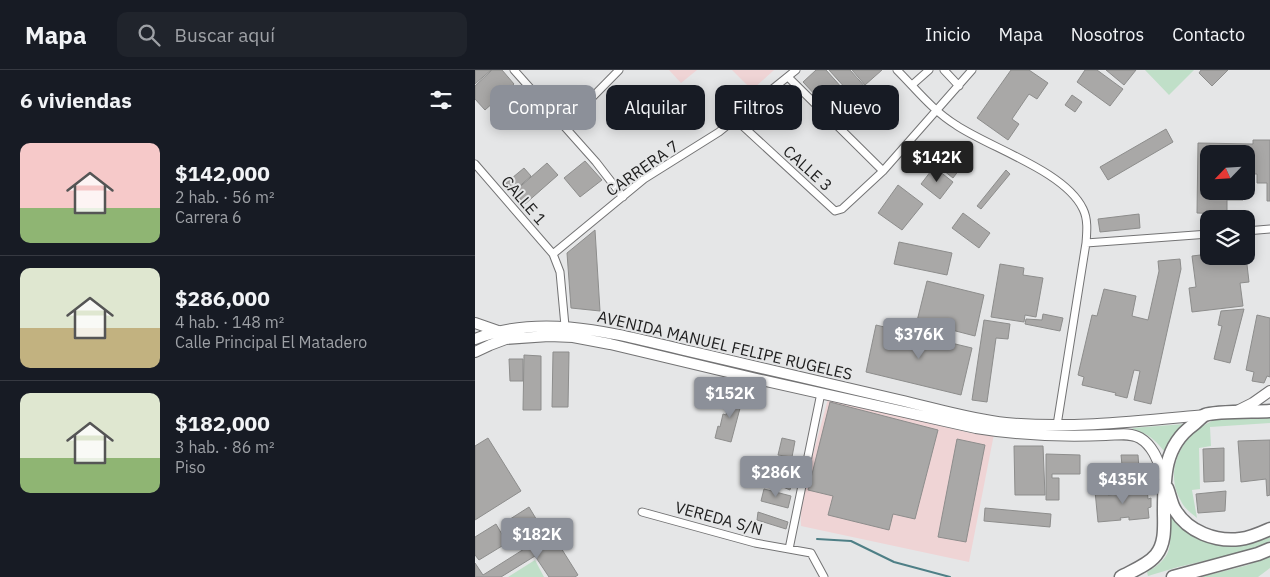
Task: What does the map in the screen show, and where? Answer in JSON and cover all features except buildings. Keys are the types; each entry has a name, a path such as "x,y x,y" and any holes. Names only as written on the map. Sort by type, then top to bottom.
{"highway":[{"path":"1121,577 1156,556 1162,546 1167,463 1175,441 1185,430 1206,415 1270,411"},
{"path":"1166,483 1175,511 1196,531 1213,538 1242,539 1270,529"},
{"path":"1173,577 1270,549"}],"street":[{"path":"514,70 527,85"},
{"path":"596,93 619,70"},
{"name":"CARRERA 7","path":"778,85 797,70"},
{"path":"897,70 936,110 956,126 1053,178 1068,190 1085,213 1086,243 1057,425"},
{"path":"912,85 929,70"},
{"path":"944,70 959,86"},
{"path":"788,77 883,171 972,70"},
{"path":"568,130 596,162 623,197"},
{"name":"CARRERA 7","path":"553,254 644,179 721,130"},
{"name":"CALLE 3","path":"747,130 835,210 843,209 883,171"},
{"name":"CALLE 1","path":"475,164 553,254"},
{"path":"1255,230 1270,229"},
{"path":"1086,243 1200,235"},
{"path":"553,254 560,272 565,326"},
{"path":"475,323 499,331"},
{"name":"AVENIDA MANUEL FELIPE RUGELES","path":"475,339 499,331 542,326 565,326 604,332 962,415 1005,423 1104,424 1206,415"},
{"name":"AVENIDA MANUEL FELIPE RUGELES","path":"476,350 498,342 524,337 573,337 976,428 1001,432 1063,436 1136,436 1147,442 1153,450 1166,483"},
{"path":"475,339 476,350"},
{"path":"1235,412 1253,403 1270,391"},
{"path":"789,549 821,393"},
{"name":"VEREDA S/N","path":"643,512 755,543 811,554 824,577"}],"shaded area":[{"path":"669,70 697,70 681,83"},
{"path":"732,70 774,70 758,85 747,85"},
{"path":"828,399 971,433 994,434 969,562 801,526 800,502"}],"green space":[{"path":"1145,70 1194,70 1169,95"},
{"path":"1270,415 1270,423 1210,427 1211,446 1199,448 1200,489 1192,490 1197,518 1181,501 1174,478 1175,466 1184,444 1201,427 1212,421 1232,417"},
{"path":"1185,424 1170,439 1164,451 1149,436 1131,428"},
{"path":"1169,513 1191,533 1215,544 1241,545 1270,537 1270,541 1252,550 1148,576 1147,572 1163,560 1169,548"},
{"path":"1270,555 1270,568 1258,577 1200,577 1248,565"},
{"path":"535,560 544,577 508,577"}],"waterway":[{"path":"817,539 851,541 894,562 950,577"}]}
